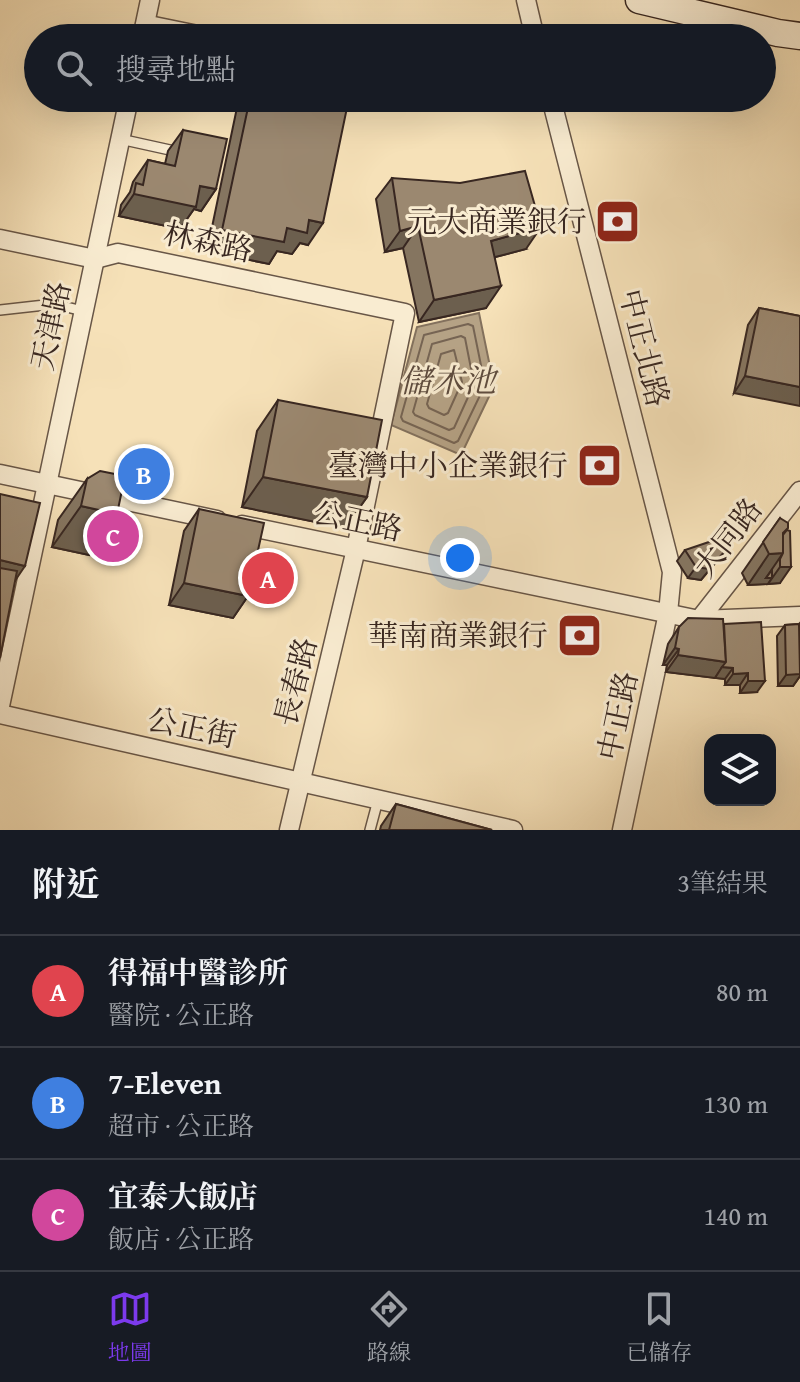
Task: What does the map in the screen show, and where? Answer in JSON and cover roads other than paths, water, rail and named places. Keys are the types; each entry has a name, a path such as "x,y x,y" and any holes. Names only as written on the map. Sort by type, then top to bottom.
{"main road":[{"path":"639,0 740,24"},
{"path":"776,33 800,36"}],"street":[{"path":"145,24 150,0"},
{"path":"526,0 532,24"},
{"name":"天津路","path":"0,706 126,112"},
{"name":"中正北路","path":"555,112 672,572 668,613"},
{"name":"林森路","path":"0,239 95,259 118,253 405,313"},
{"name":"長春路","path":"289,830 356,549 405,313"},
{"name":"公正路","path":"0,474 699,620 800,616"},
{"name":"大同路","path":"699,620 800,491"},
{"name":"中正路","path":"622,830 668,613"},
{"name":"公正街","path":"0,714 513,830"}],"lane":[{"path":"120,139 195,156"},
{"path":"0,310 54,304 83,311"},
{"path":"370,830 378,800"}],"water":[{"name":"儲木池","path":"479,313 494,386 461,455 391,425 417,327"}],"place":[{"name":"元大商業銀行","path":"618,222"},
{"name":"臺灣中小企業銀行","path":"599,466"},
{"name":"7-Eleven","path":"144,474"},
{"name":"宜泰大飯店","path":"113,536"},
{"name":"得福中醫診所","path":"268,578"},
{"name":"華南商業銀行","path":"579,636"}]}
